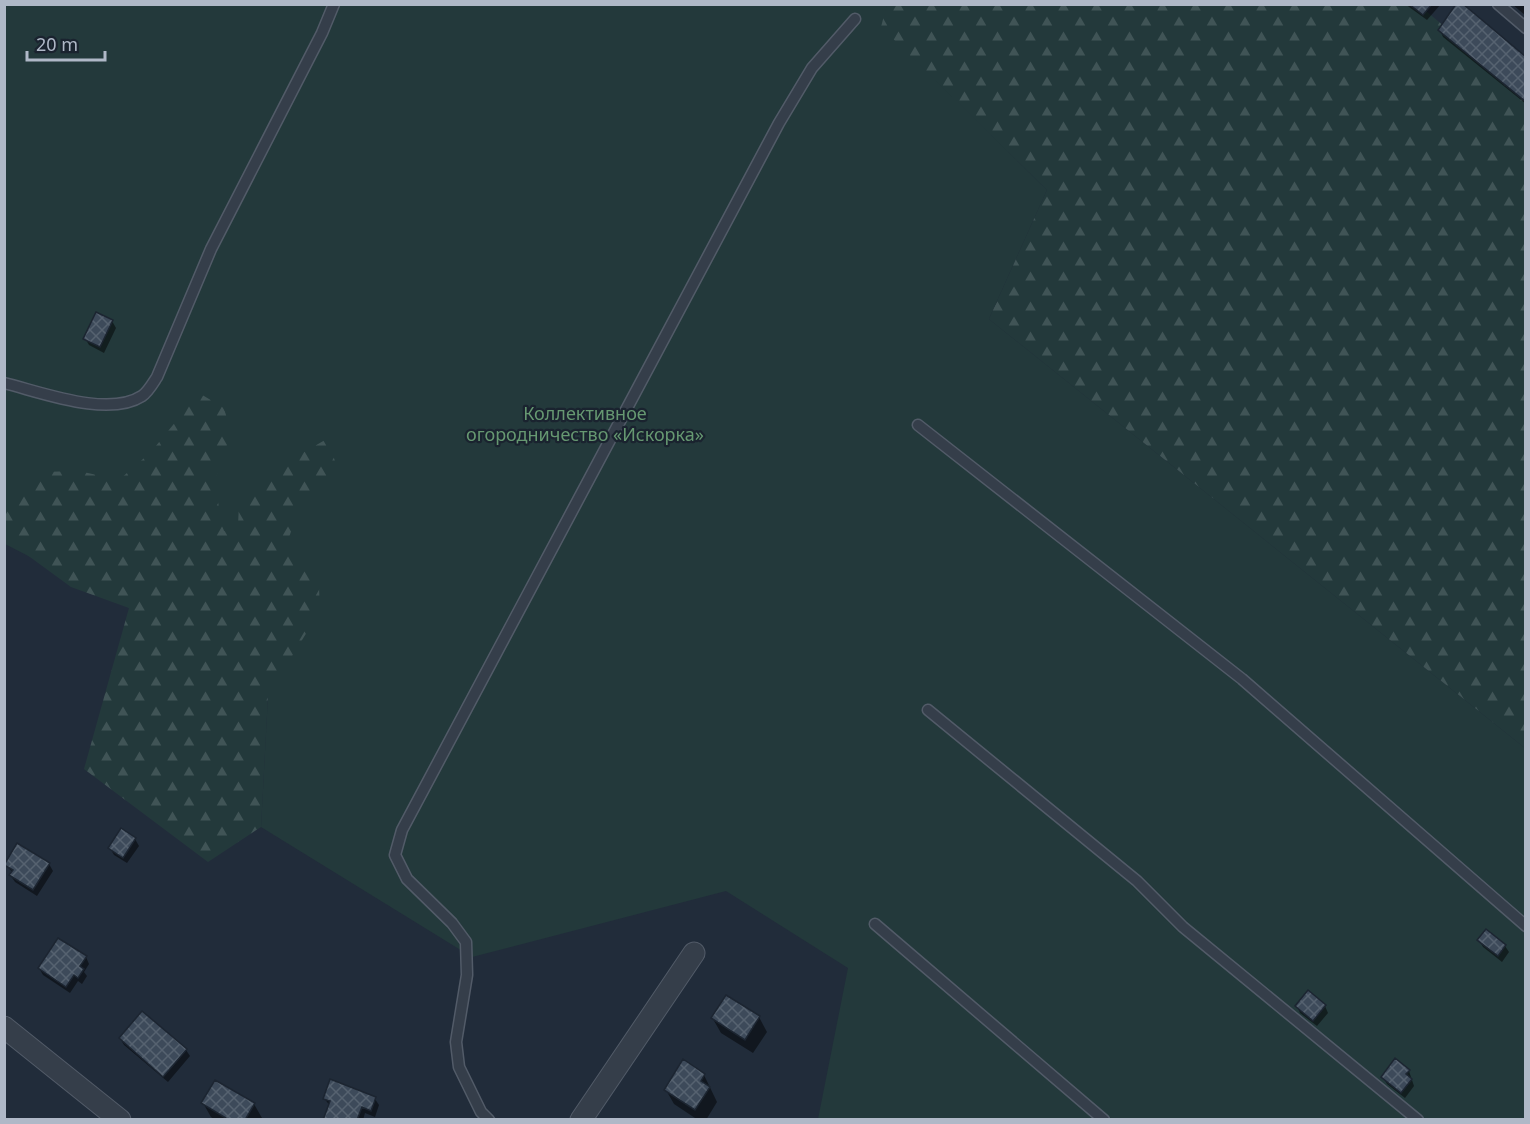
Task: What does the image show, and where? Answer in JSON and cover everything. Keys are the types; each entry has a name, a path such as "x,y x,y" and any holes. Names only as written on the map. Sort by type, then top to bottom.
{"street":[{"path":"581,1119 694,953"},
{"path":"4,1027 120,1119"}],"lane":[{"path":"4,383 97,404 121,404 143,395 157,377 211,249 322,33 334,4"},
{"path":"1498,4 1526,28"},
{"path":"489,1119 480,1112 459,1067 456,1042 467,975 466,942 452,923 407,879 395,855 402,830 779,123 812,68 855,19"},
{"path":"918,425 1242,679 1526,926"},
{"path":"928,710 1137,881 1183,927 1418,1119"},
{"path":"875,924 1104,1119"}],"green space":[{"path":"887,4 1419,5 1525,95 1525,748 989,319 1047,190 881,27"},
{"name":"Коллективное огородничество «Искорка»","path":"4,5 887,5 882,27 1047,190 989,319 1525,748 1525,1119 818,1119 848,968 726,891 472,957 261,827 268,695 129,608 5,544"},
{"path":"199,393 224,408 231,433 214,483 224,531 238,525 239,505 249,484 278,476 299,455 325,440 336,463 332,480 308,508 298,512 288,540 319,587 320,611 268,695 261,827 208,862 84,769 129,608 71,587 4,538 5,504 40,472 79,471 119,480 151,452"}],"building":[{"path":"1409,4 1432,4 1423,15"},
{"path":"1456,4 1463,4 1526,57 1526,102 1438,30"},
{"path":"96,312 113,320 100,347 83,339"},
{"path":"121,828 136,838 123,858 108,848"},
{"path":"17,843 50,863 33,890 9,875 13,870 4,865"},
{"path":"1486,929 1506,945 1498,956 1477,940"},
{"path":"58,938 87,956 80,966 84,969 78,978 74,975 66,987 38,968"},
{"path":"1308,990 1326,1005 1313,1021 1295,1006"},
{"path":"726,995 760,1016 745,1040 711,1018"},
{"path":"142,1011 187,1049 163,1077 119,1038"},
{"path":"1395,1058 1410,1070 1406,1074 1412,1079 1401,1093 1381,1077"},
{"path":"683,1059 705,1074 701,1081 710,1087 695,1110 664,1090"},
{"path":"330,1079 376,1097 371,1111 362,1107 357,1120 323,1120 330,1101 323,1099"},
{"path":"215,1080 255,1103 245,1120 229,1120 201,1103"}]}
